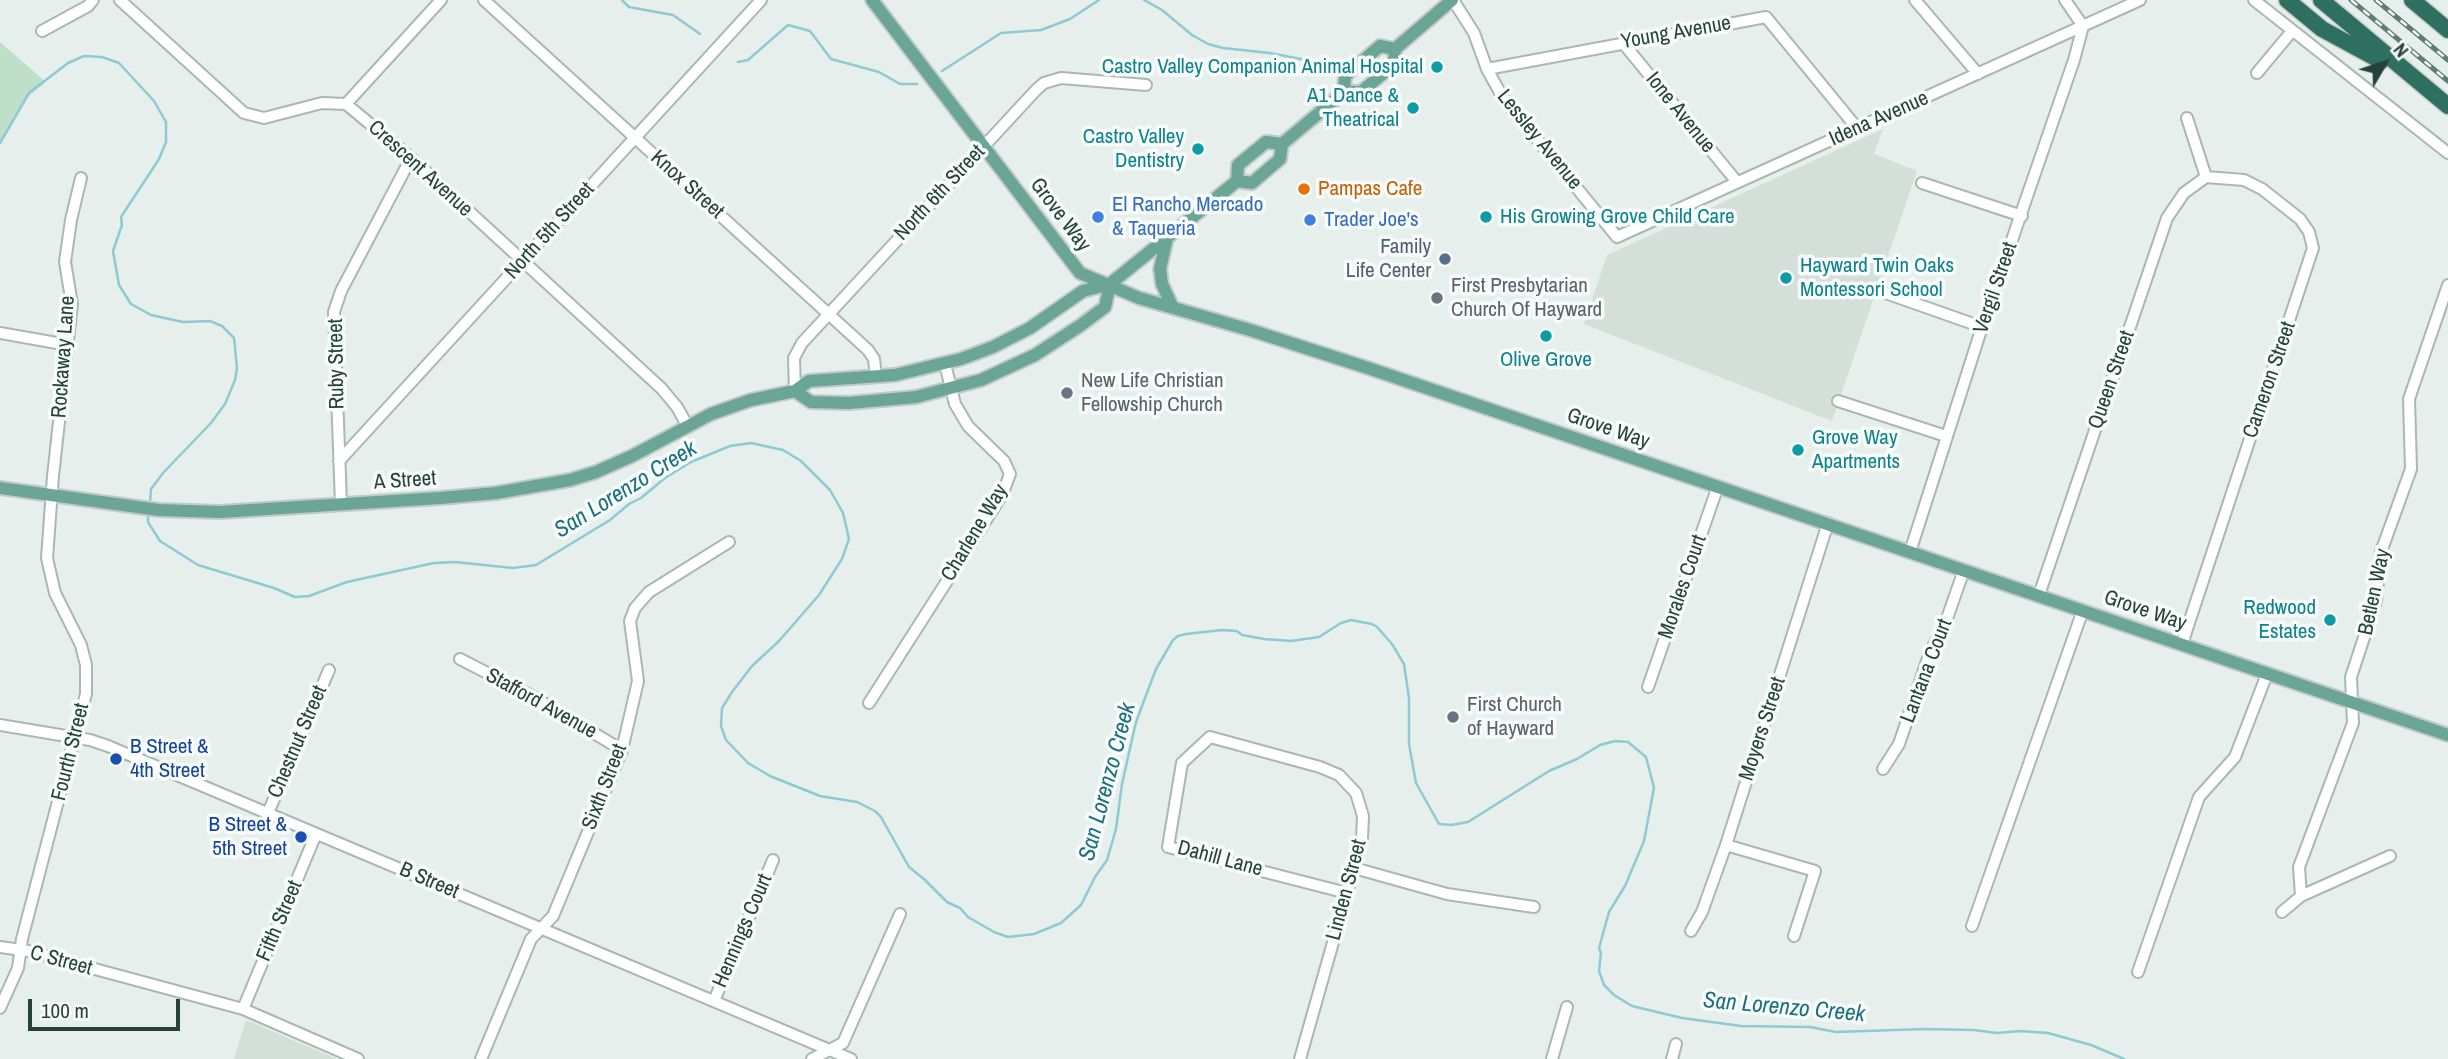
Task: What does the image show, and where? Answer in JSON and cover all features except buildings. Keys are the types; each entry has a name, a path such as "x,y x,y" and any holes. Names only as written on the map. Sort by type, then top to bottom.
{"highway":[{"path":"2287,0 2322,29 2412,77"},
{"path":"2321,0 2448,106"},
{"path":"2412,0 2448,30"}],"main road":[{"name":"Grove Way","path":"872,0 1080,272 1139,298 1356,365 2448,735"},
{"path":"795,391 811,402 849,404 898,400 950,389 1004,371 1050,346 1105,307 1110,284 1237,181 1252,183 1280,159 1282,144 1344,92 1361,92 1394,64 1395,49 1452,0"},
{"path":"1344,92 1345,76 1380,46 1395,49"},
{"path":"1237,181 1238,165 1266,142 1282,144"},
{"path":"1167,238 1160,270 1162,284 1173,308"},
{"name":"A Street","path":"0,488 159,510 220,512 496,493 570,480 625,460 687,425 728,407 795,391 809,381 876,377 914,372 945,364 1010,339 1083,291 1110,284"}],"street":[{"path":"42,31 88,6 93,0"},
{"path":"120,0 244,113 264,118 322,103 346,104 441,0"},
{"name":"Knox Street","path":"484,0 868,350 874,359 876,377"},
{"name":"North 5th Street","path":"339,461 761,0"},
{"name":"Lessley Avenue","path":"1452,0 1474,33 1487,69 1503,98 1617,237"},
{"path":"1916,0 1978,74"},
{"path":"2065,0 2083,26"},
{"name":"Idena Avenue","path":"1617,237 2140,0"},
{"path":"2254,0 2448,153"},
{"name":"Young Avenue","path":"1487,69 1766,17 1857,128"},
{"name":"Vergil Street","path":"1910,552 2083,26"},
{"path":"2257,73 2292,31"},
{"name":"Ione Avenue","path":"1623,43 1737,182"},
{"name":"North 6th Street","path":"795,391 793,370 796,351 1036,90 1052,79 1061,78 1146,85"},
{"name":"Crescent Avenue","path":"346,104 411,158 661,388 677,407 687,425"},
{"path":"2188,118 2206,177"},
{"name":"Ruby Street","path":"341,504 334,312 341,291 411,158"},
{"name":"Queen Street","path":"2039,596 2167,218 2184,193 2206,177"},
{"name":"Cameron Street","path":"2182,644 2313,248 2309,232 2300,219 2262,189 2244,180 2206,177"},
{"name":"Rockaway Lane","path":"53,495 72,304 65,262 81,178"},
{"path":"1922,183 2022,216"},
{"name":"Betlen Way","path":"2301,896 2299,867 2353,723 2351,677 2376,601 2381,552 2410,469 2409,399 2448,285"},
{"path":"1874,289 1982,327"},
{"path":"0,333 68,345"},
{"name":"Charlene Way","path":"869,703 1002,495 1010,474 1004,461 968,426 955,404 945,364"},
{"path":"1838,401 1946,436"},
{"name":"Morales Court","path":"1648,687 1718,486"},
{"name":"Fourth Street","path":"0,1008 5,991 18,968 20,950 86,694 86,665 79,639 55,593 48,566 47,546 53,495"},
{"name":"Moyers Street","path":"1691,931 1702,912 1726,845 1828,523"},
{"name":"Sixth Street","path":"481,1059 531,939 553,916 622,750 638,681 630,621 635,608 649,592 729,542"},
{"name":"Lantana Court","path":"1883,769 1899,744 1930,652 1944,627 1964,570"},
{"path":"1972,926 2083,610"},
{"name":"Stafford Avenue","path":"460,659 532,696 622,750"},
{"name":"Chestnut Street","path":"268,813 329,670"},
{"path":"2137,972 2199,797 2235,757 2267,674"},
{"name":"B Street","path":"0,725 90,740 124,752 851,1059"},
{"name":"Linden Street","path":"1210,737 1320,767 1339,775 1356,793 1363,816 1362,839 1300,1059"},
{"name":"Dahill Lane","path":"1210,737 1182,763 1168,848 1347,894"},
{"name":"Fifth Street","path":"243,1009 316,834"},
{"path":"1726,845 1815,871 1794,936"},
{"path":"2282,912 2301,896 2390,856"},
{"name":"Hennings Court","path":"714,1001 773,860"},
{"path":"1354,868 1447,894 1534,907"},
{"path":"812,1059 843,1043 900,914"},
{"name":"C Street","path":"0,947 243,1009 358,1059"},
{"path":"1552,1059 1567,1007"},
{"path":"1672,1059 1676,1044"}],"shaded area":[{"path":"1883,129 1874,154 1917,171 1832,421 1584,324 1607,255"},
{"path":"246,1020 337,1059 234,1059"}],"green space":[{"path":"0,42 46,82 26,98 0,143"}],"waterway":[{"path":"622,0 629,7 673,15 700,34"},
{"path":"942,71 1001,33 1041,30 1070,19 1099,0"},
{"path":"1144,0 1208,44 1331,65"},
{"path":"738,62 748,60 788,25 810,31 831,59 879,72 900,84 917,84"},
{"name":"San Lorenzo Creek","path":"0,143 29,93 68,63 84,56 102,57 119,63 154,101 166,122 166,142 159,159 121,217 122,225 113,251 119,285 131,304 151,315 183,322 210,321 222,326 234,338 237,368 225,404 211,423 163,473 151,489 150,503"},
{"name":"San Lorenzo Creek","path":"148,513 148,522 160,541 198,565 295,597 309,596 347,582 434,563 455,562 513,568 536,565 610,520 665,478 691,462 730,446 751,443 783,450 801,461 830,490 843,513 849,539 842,559 819,595 779,641 752,666 722,708 721,726 726,740 748,763 770,776 820,796 857,802 875,811 909,867 947,902 994,932 1008,937 1034,934 1061,923 1081,905 1107,860 1116,829 1122,784 1136,722 1156,669 1173,640 1186,634 1222,630 1237,631 1242,635 1264,639 1291,641 1319,637 1351,620 1377,627 1404,664 1409,698 1409,744 1416,783 1439,824 1468,822 1549,771 1600,745 1615,741 1628,742 1646,757 1654,788 1644,841 1625,886 1609,912 1599,948 1599,971 1604,985 1632,1006 1682,1018 1741,1026 1810,1027 1836,1032 1924,1029 2048,1033 2091,1045 2124,1059"}],"railway":[{"path":"2351,0 2448,81"},
{"path":"2376,0 2448,60"}],"place":[{"name":"Castro Valley Companion Animal Hospital","path":"1437,67"},
{"name":"A1 Dance & Theatrical","path":"1413,108"},
{"name":"Castro Valley Dentistry","path":"1198,149"},
{"name":"Pampas Cafe","path":"1304,189"},
{"name":"El Rancho Mercado & Taqueria","path":"1098,217"},
{"name":"His Growing Grove Child Care","path":"1486,217"},
{"name":"Trader Joe's","path":"1310,220"},
{"name":"Family Life Center","path":"1445,259"},
{"name":"Hayward Twin Oaks Montessori School","path":"1786,278"},
{"name":"First Presbytarian Church Of Hayward","path":"1437,298"},
{"name":"Olive Grove","path":"1546,336"},
{"name":"New Life Christian Fellowship Church","path":"1067,393"},
{"name":"Grove Way Apartments","path":"1798,450"},
{"name":"Redwood Estates","path":"2330,620"},
{"name":"First Church of Hayward","path":"1453,717"},
{"name":"B Street & 4th Street","path":"116,759"},
{"name":"B Street & 5th Street","path":"301,837"}]}
